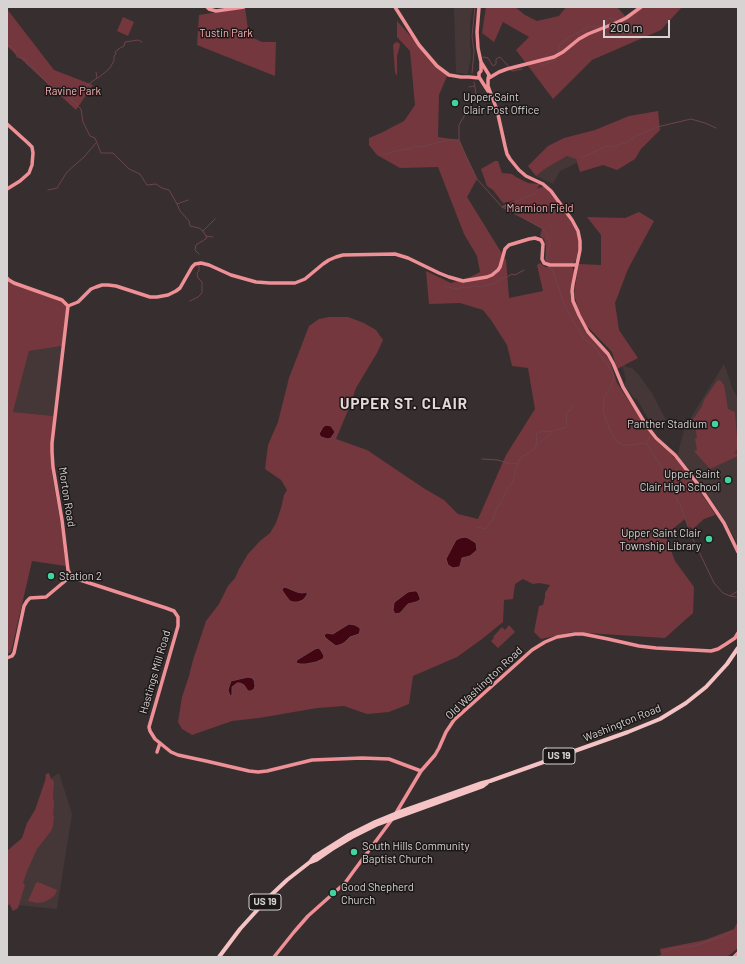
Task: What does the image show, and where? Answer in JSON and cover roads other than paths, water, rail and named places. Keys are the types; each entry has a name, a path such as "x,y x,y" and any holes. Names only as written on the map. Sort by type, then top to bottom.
{"main road":[{"name":"Washington Road","path":"219,957 255,912 287,880 310,862 314,857 349,835 397,813 651,723 686,703 706,687 727,664 738,648"},
{"name":"Washington Road","path":"310,862 316,860 352,837 378,824 483,786 490,781"}],"street":[{"path":"207,7 216,11 244,7"},
{"path":"395,7 419,45 437,66 449,75 485,81 499,72"},
{"path":"479,7 477,35 481,62 481,80 491,94"},
{"path":"468,77 483,70 492,73 499,72 554,57 563,52 579,39 626,18 640,7"},
{"path":"481,62 489,75 488,86 497,110 504,146 510,160 524,174 542,183 551,190 575,224 579,234 580,250 572,287 572,297 583,324 591,336 608,354 613,362 621,384 651,432 697,482 724,523 738,552"},
{"path":"7,124 32,148 33,158 29,173 7,189"},
{"path":"7,278 14,283 62,300 68,306 78,302 91,289 102,285 116,286 150,297 168,295 180,288 195,264 201,263 231,275 256,282 295,283 306,279 323,264 336,257 395,254 408,258 449,277 463,281 492,275 500,267 505,249 509,245 535,238 541,240 543,244 543,261 547,264 577,265"},
{"name":"Morton Road","path":"68,306 52,452 68,570 71,576"},
{"path":"7,658 12,656 14,653 24,606 27,601 30,598 46,597 71,576"},
{"name":"Hastings Mill Road","path":"71,576 174,611 178,617 178,626 161,690 150,723 150,732 155,739 171,752 178,755 254,771 267,770 312,760 362,758 389,759 421,771"},
{"name":"Old Washington Road","path":"274,957 308,916 345,883 397,813 421,771 439,748 446,732 454,720 532,650 557,637 570,634 583,634 651,648 712,651 718,649 735,638 738,633"},
{"path":"157,752 160,743"},
{"path":"734,957 738,953"}],"waterway":[{"path":"472,73 474,52 472,36 475,7"},
{"path":"622,25 636,16"},
{"path":"558,53 560,45 569,37 588,26 596,27 605,24 607,20 611,18 616,20"},
{"path":"98,78 109,69 114,61 114,56 116,54 115,52 124,46 125,42 138,40 142,42"},
{"path":"7,42 8,45 14,49 17,57 25,59 28,65 34,68 50,86 58,91 78,92 97,78 96,72"},
{"path":"483,57 488,58 493,66 496,64 496,59 500,57 509,67"},
{"path":"540,66 556,59"},
{"path":"511,70 522,69"},
{"path":"474,82 476,93 459,125 459,140 477,179 502,207 542,228 550,243 547,254 547,263"},
{"path":"469,87 474,86"},
{"path":"64,92 81,109 83,122 90,136 95,138 101,153 113,153 129,169 140,174 147,185 156,184 169,190 177,204 188,200"},
{"path":"581,158 607,146 617,146 626,143 636,136 657,127 691,119 716,128"},
{"path":"384,154 410,149 414,146 421,147 448,140 459,140"},
{"path":"48,190 57,188 67,172 84,157 96,143"},
{"path":"502,207 536,193 538,190"},
{"path":"177,204 180,211 189,221 190,226 199,228 203,231 207,238 196,245 195,250 199,254"},
{"path":"203,231 215,219"},
{"path":"206,236 213,237"},
{"path":"190,301 202,293 202,282 198,278 197,273 199,271 199,265"},
{"path":"548,266 553,271 569,314 584,339 594,346 613,373 614,378 611,387 604,397 603,411 609,428 616,441 623,445 644,443 649,446 651,450"},
{"path":"445,286 457,289 461,287 480,287 495,283 502,278 512,274 515,275 524,270"},
{"path":"536,447 555,430 565,428 567,424 566,415 574,404"},
{"path":"477,527 485,529 493,520 497,507 513,482 520,458 535,448 537,442 536,434 543,431 553,432"},
{"path":"647,443 650,436"},
{"path":"652,452 661,466 681,507 691,535 714,583 723,593 736,597"},
{"path":"482,459 498,460 510,464 519,463"},
{"path":"730,596 738,591"},
{"path":"663,952 675,948 694,946 721,937 733,931"}],"place":[{"name":"Upper Saint Clair Post Office","path":"455,103"},
{"name":"Panther Stadium","path":"715,424"},
{"name":"Upper Saint Clair High School","path":"728,480"},
{"name":"Upper Saint Clair Township Library","path":"709,539"},
{"name":"Station 2","path":"51,576"},
{"name":"South Hills Community Baptist Church","path":"354,852"},
{"name":"Good Shepherd Church","path":"333,893"}],"district":[{"name":"UPPER ST. CLAIR","path":"404,404"}],"park label":[{"name":"Tustin Park","path":"226,33"},
{"name":"Ravine Park","path":"73,91"},
{"name":"Marmion Field","path":"540,208"}]}
